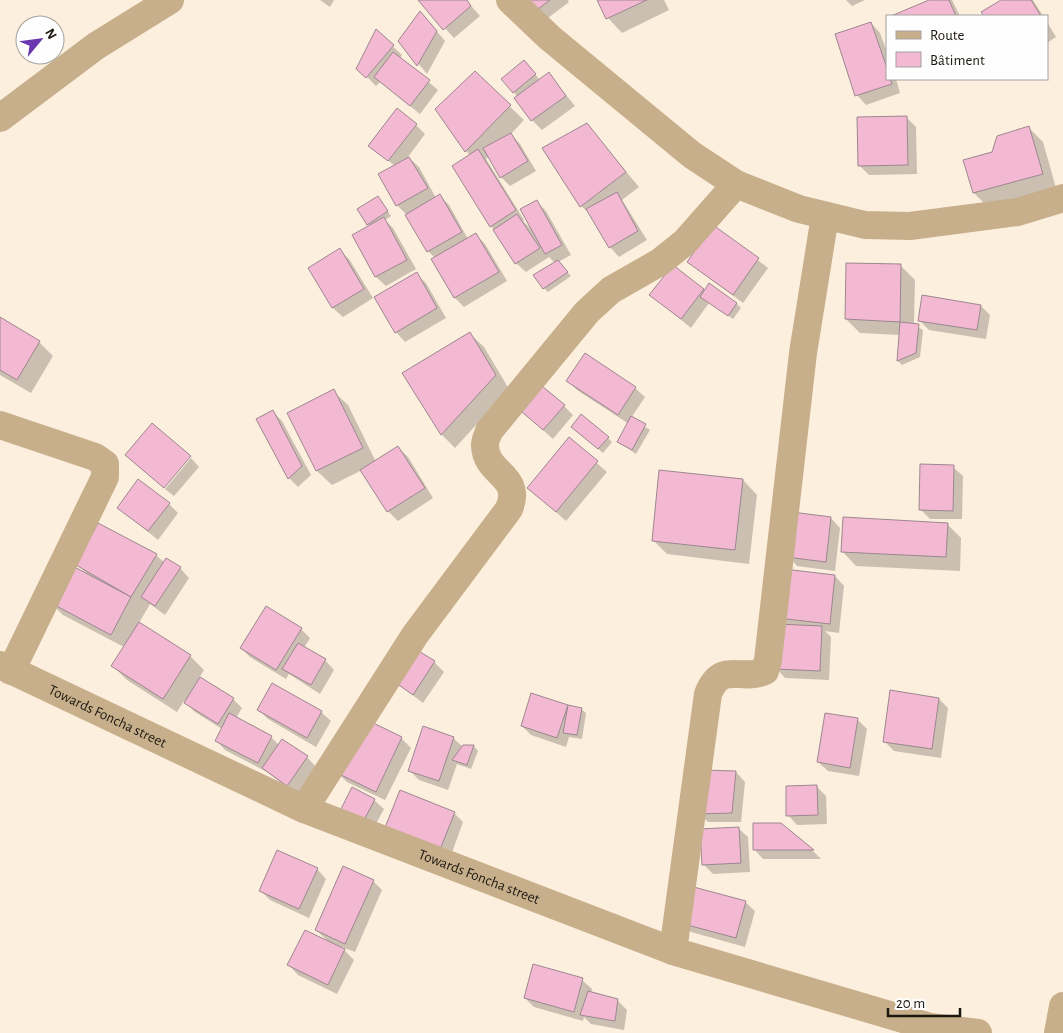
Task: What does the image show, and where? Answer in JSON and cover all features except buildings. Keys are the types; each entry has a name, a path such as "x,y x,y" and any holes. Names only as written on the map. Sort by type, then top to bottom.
{"street":[{"path":"0,118 96,46 170,0"},
{"path":"510,0 550,38 692,155 736,184 799,210 865,225 910,226 1018,212 1063,198"},
{"path":"304,809 415,635 509,509 514,496 511,485 490,462 484,446 489,431 587,312 611,290 660,262 685,242 736,184"},
{"path":"673,951 708,694 714,681 724,674 757,675 765,671 768,660 803,353 825,216"},
{"path":"0,425 95,456 105,464 105,476 6,668"},
{"name":"Towards Foncha street","path":"6,668 304,809 673,951 930,1027 978,1033"},
{"path":"1058,1033 1063,1006"}]}
